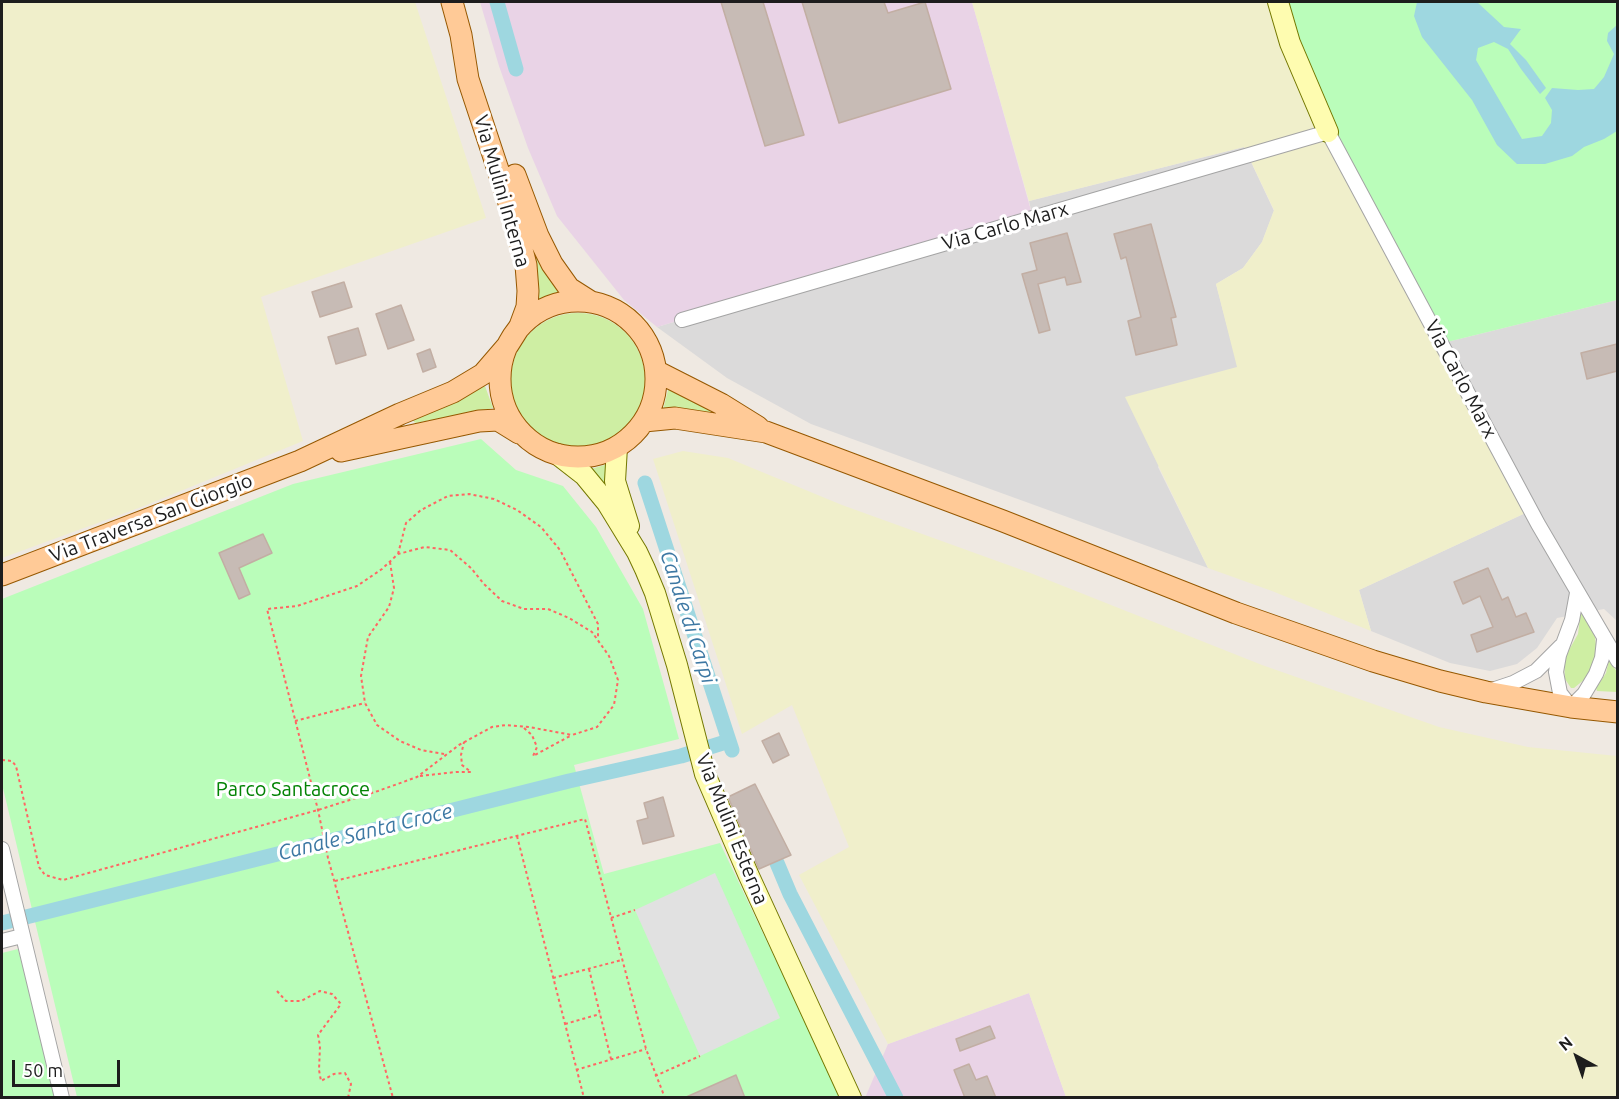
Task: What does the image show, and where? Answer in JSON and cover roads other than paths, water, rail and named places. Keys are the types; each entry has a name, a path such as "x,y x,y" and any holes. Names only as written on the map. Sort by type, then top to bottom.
{"main road":[{"name":"Via Mulini Interna","path":"452,2 461,35 468,79 514,218 526,265 527,307 520,326 508,345"},
{"name":"Via Carlo Marx","path":"1278,2 1290,43 1328,132"},
{"name":"Via Mulini Interna","path":"461,35 481,72 520,192 538,236 552,264 569,288 593,303"},
{"path":"572,301 593,303 615,312 635,327 648,346 656,370 655,397 644,422 632,436 617,447 598,455 577,457 557,454 541,448 517,428 504,402 500,373 508,345 519,328 534,315 552,305 572,301"},
{"name":"Via Traversa San Giorgio","path":"2,575 300,461 453,392 483,374 508,345"},
{"path":"656,370 721,404 766,432 1236,613 1373,661 1440,681 1486,692 1571,707 1617,712"},
{"path":"644,422 675,418 766,432"},
{"name":"Via Traversa San Giorgio","path":"300,461 479,421 498,420 527,438"},
{"name":"Via Mulini Esterna","path":"617,447 615,481 637,552 655,593 705,774 851,1098"},
{"name":"Via Mulini Esterna","path":"557,454 584,475 607,503 637,552"}],"street":[{"name":"Via Carlo Marx","path":"682,320 1328,132 1538,524 1617,662"},
{"path":"1577,593 1572,620 1559,655 1556,672 1560,693 1571,707 1584,694 1596,674 1602,658 1604,639"},
{"path":"1486,692 1513,683 1536,671 1564,643"},
{"path":"2,849 62,1098"},
{"path":"2,941 21,933"}],"water":[{"path":"1417,2 1477,2 1504,27 1521,29 1510,44 1526,60 1546,88 1540,94 1508,49 1494,42 1478,48 1476,60 1522,139 1542,136 1551,123 1552,110 1545,98 1552,88 1594,89 1604,77 1614,54 1607,41 1608,33 1617,25 1617,131 1584,147 1572,156 1545,164 1517,164 1497,145 1472,100 1422,37 1414,16"}],"waterway":[{"name":"Canale di Carpi","path":"497,2 516,69"},
{"name":"Canale di Carpi","path":"645,483 732,750"},
{"name":"Canale Santa Croce","path":"2,923 569,781 681,756 729,741"},
{"name":"Canale di Carpi","path":"777,863 790,894 896,1098"}],"park label":[{"name":"Parco Santacroce","path":"293,789"}]}
